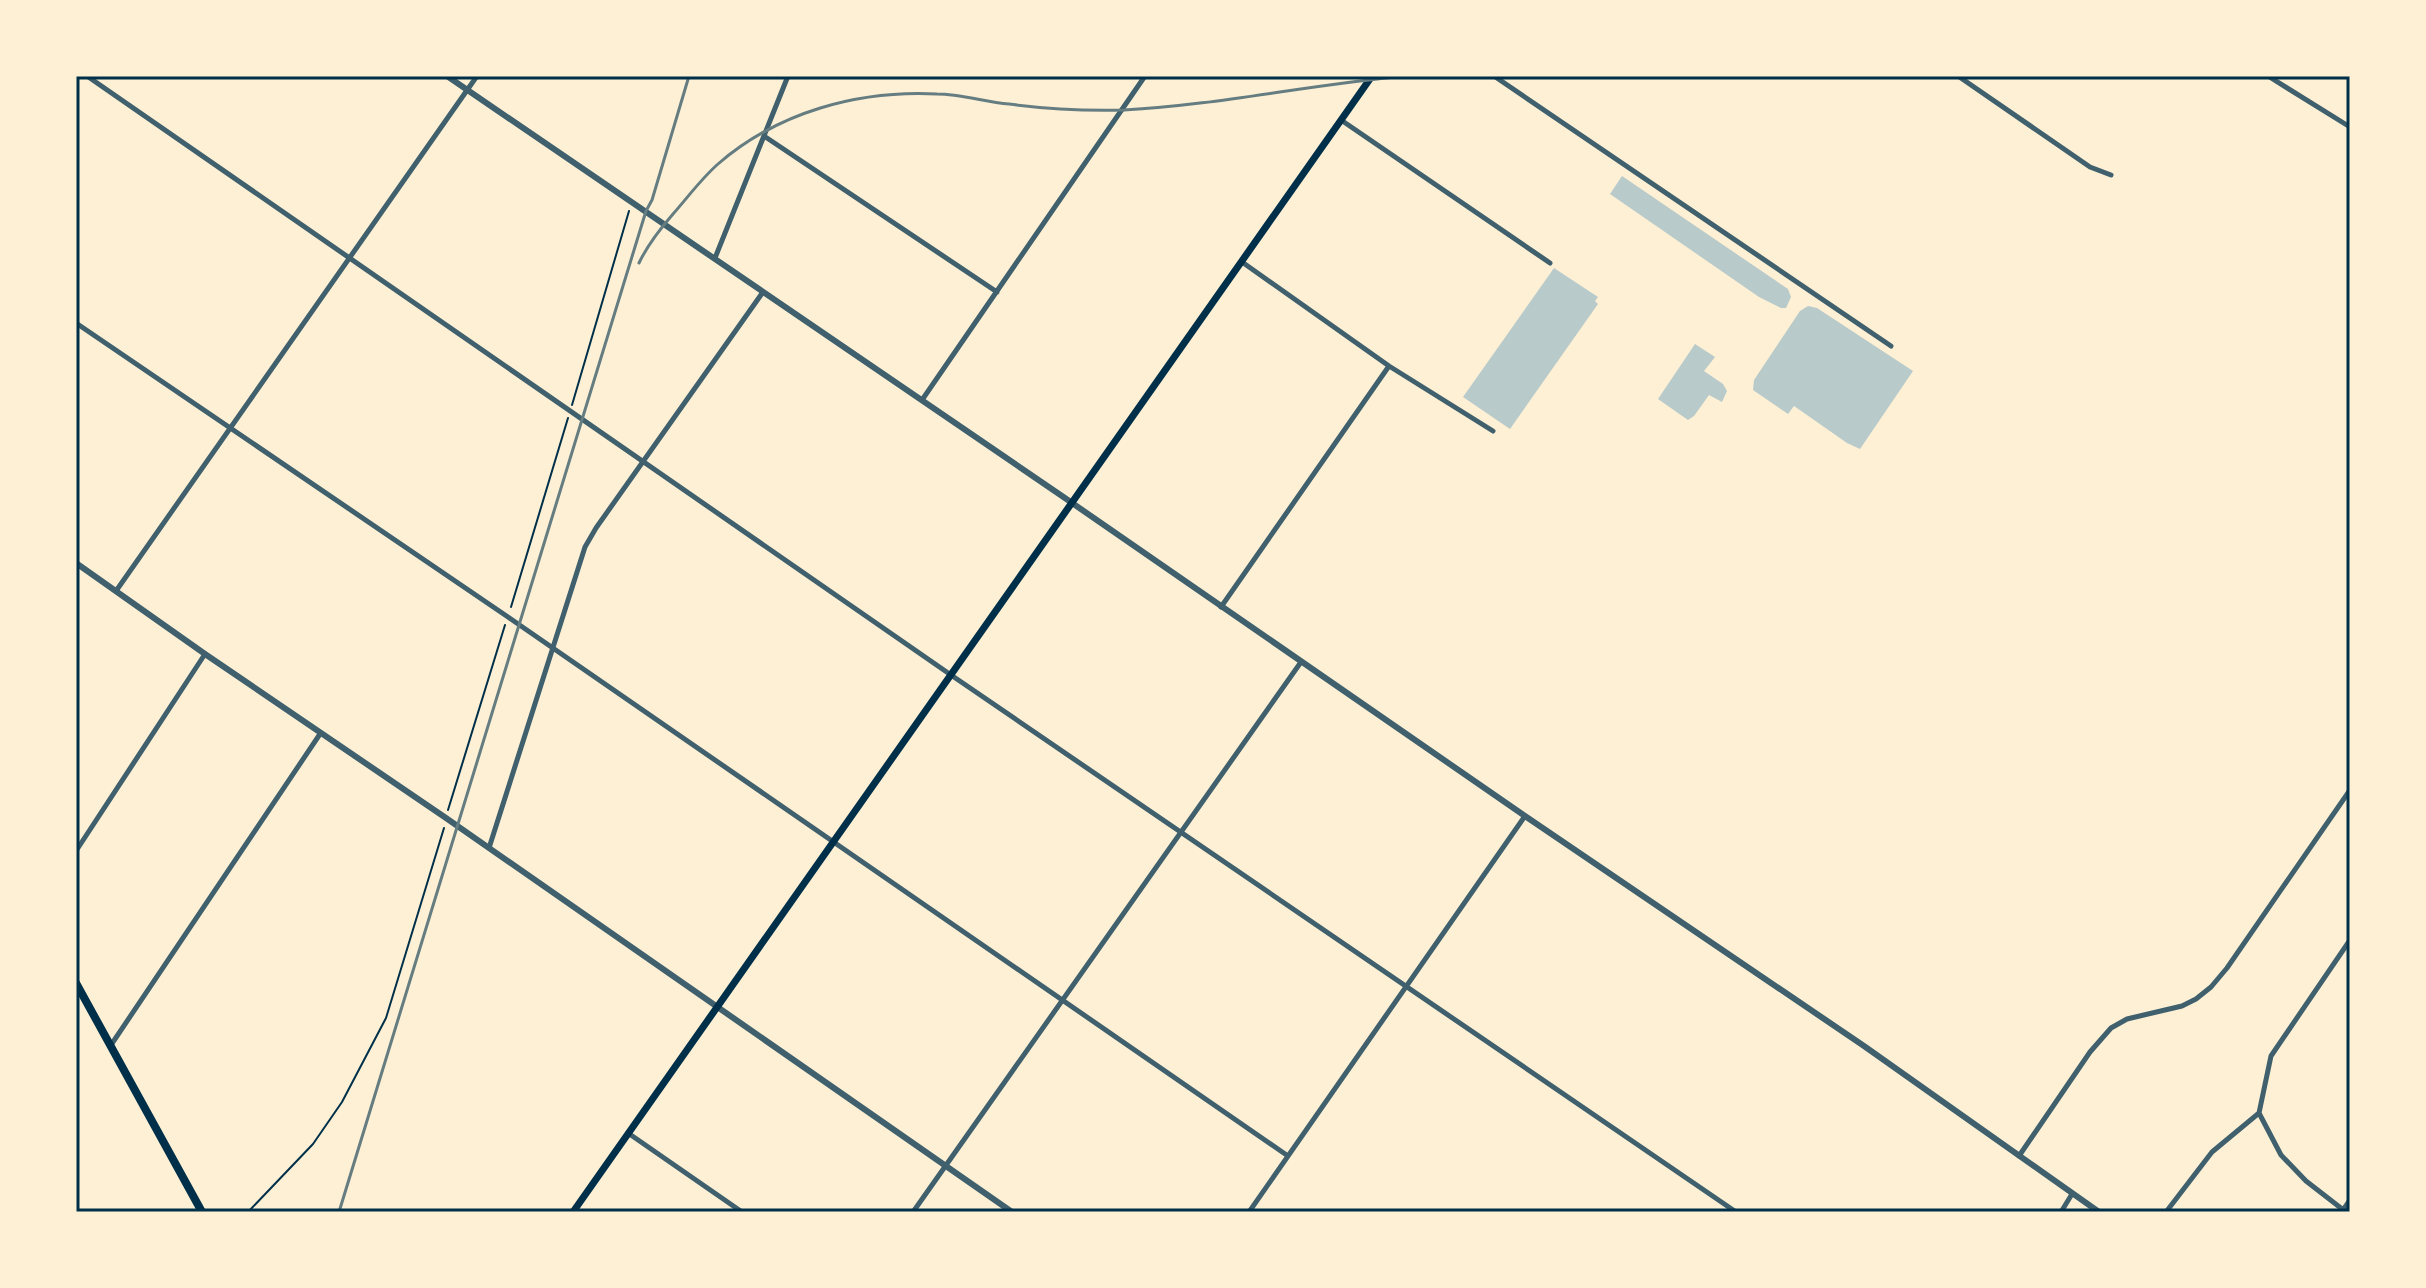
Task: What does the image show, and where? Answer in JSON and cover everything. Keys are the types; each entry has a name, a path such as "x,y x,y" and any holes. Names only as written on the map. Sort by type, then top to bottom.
{"main road":[{"path":"573,1212 1372,76"},
{"path":"76,983 202,1212"}],"street":[{"path":"87,76 951,675 1736,1212"},
{"path":"447,76 1864,1046 2099,1212"},
{"path":"116,591 477,76"},
{"path":"715,258 788,76"},
{"path":"922,400 1145,76"},
{"path":"1494,76 1891,346"},
{"path":"1958,76 2090,167 2111,175"},
{"path":"2268,76 2350,127"},
{"path":"1341,120 1550,263"},
{"path":"764,136 997,292"},
{"path":"1242,262 1389,366 1493,431"},
{"path":"489,848 585,547 763,292"},
{"path":"76,323 1288,1156"},
{"path":"1221,607 1389,366"},
{"path":"76,563 1012,1212"},
{"path":"76,851 205,654"},
{"path":"913,1212 1301,662"},
{"path":"111,1045 320,734"},
{"path":"2019,1157 2090,1052 2111,1028 2127,1019 2182,1006 2211,987 2350,790"},
{"path":"1249,1212 1525,816"},
{"path":"2350,940 2271,1056 2259,1113 2281,1155 2306,1181 2344,1211 2350,1200"},
{"path":"2166,1212 2212,1152 2259,1113"},
{"path":"628,1133 742,1212"},
{"path":"2061,1212 2072,1194"}],"path":[{"path":"248,1212 313,1144 342,1102 386,1018 631,202"}],"shaded area":[{"path":"1622,176 1788,289 1791,297 1786,308 1759,297 1610,194"},
{"path":"1554,268 1598,297 1595,301 1598,304 1510,429 1463,397"},
{"path":"1808,306 1817,308 1913,371 1860,449 1794,406 1788,414 1753,390 1754,380 1800,311"},
{"path":"1695,344 1715,357 1704,371 1723,384 1727,391 1722,402 1709,395 1688,420 1658,399"}],"railway":[{"path":"339,1212 689,76"},
{"path":"639,263 659,231 718,164 766,131 820,108 878,96 937,94 1038,107 1124,110 1195,104 1407,76"}]}
